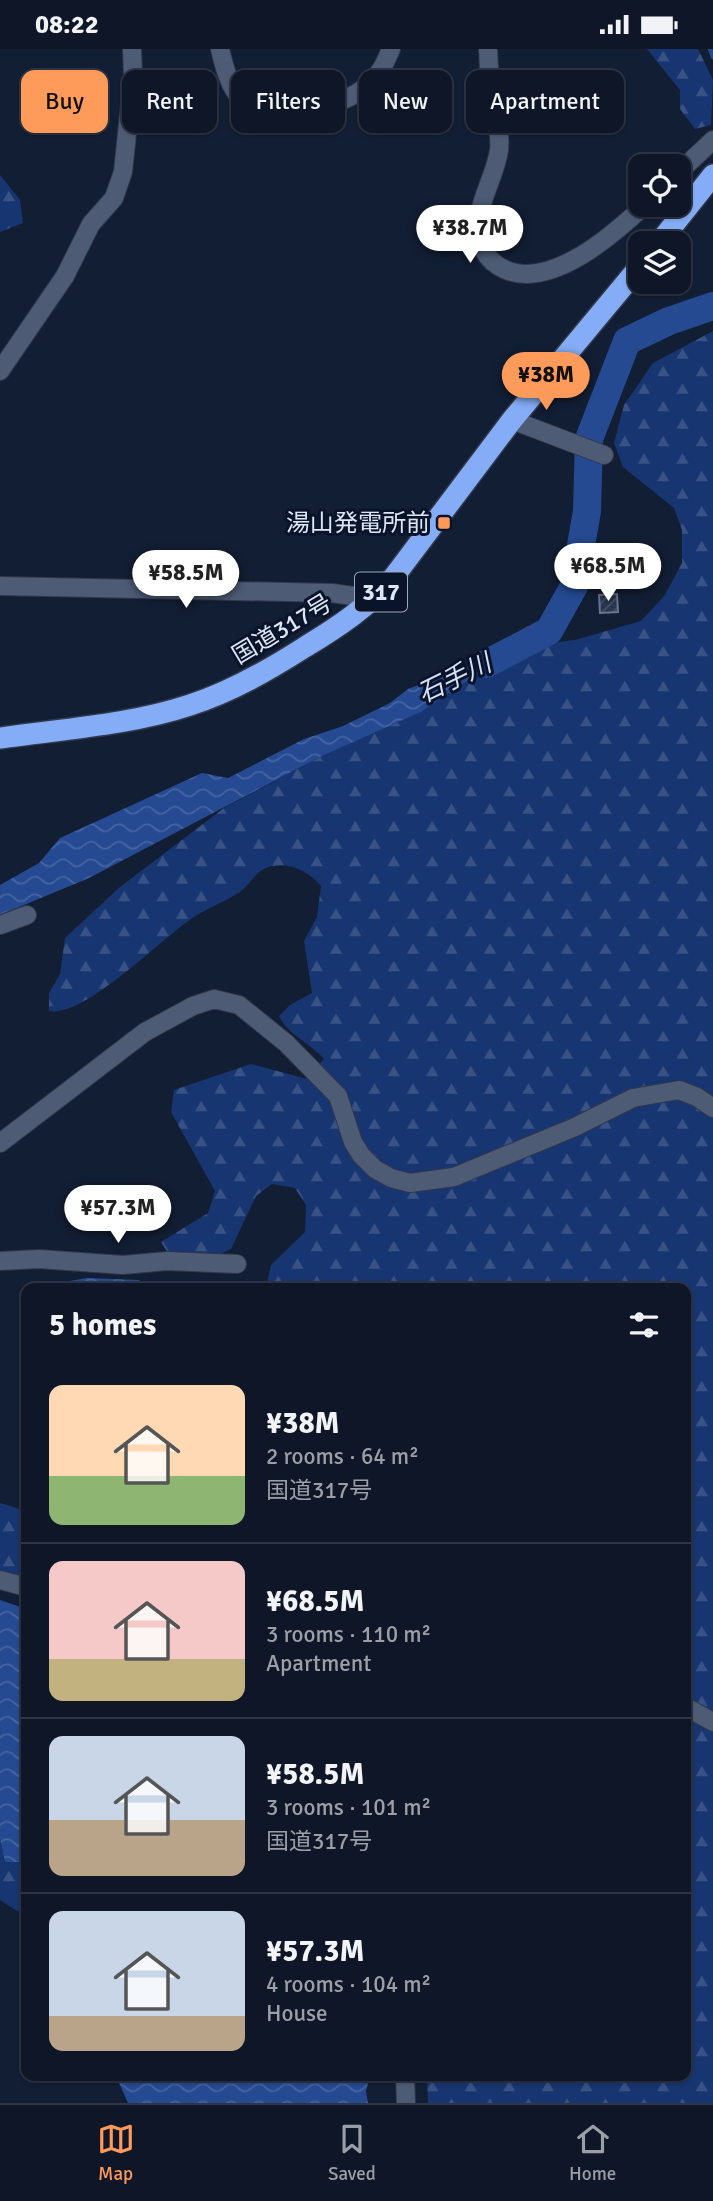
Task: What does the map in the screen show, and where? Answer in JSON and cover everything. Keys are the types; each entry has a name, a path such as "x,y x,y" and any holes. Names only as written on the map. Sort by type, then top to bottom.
{"highway":[{"path":"669,231 713,175"},
{"name":"国道317号","path":"0,738 160,714 213,697 272,669 343,625 374,599 512,420 628,280"}],"street":[{"path":"0,371 65,277 91,225 114,198 123,172 133,76 132,49"},
{"path":"220,49 231,83 242,99 258,111 273,114 339,103 355,95 382,71 391,49"},
{"path":"488,49 492,97 498,120 499,152 483,193 480,214 480,238 487,257 496,266 515,274 539,272 589,251 630,217"},
{"path":"691,160 713,139"},
{"path":"512,420 604,455"},
{"path":"0,586 331,593 374,599"},
{"path":"0,925 27,915"},
{"path":"0,1143 145,1032 193,1006 214,999 239,1005 286,1043 338,1096 353,1142 361,1155 391,1178 410,1183 454,1177 575,1126 633,1098 678,1090 698,1097 713,1108"},
{"path":"0,1261 39,1259 123,1265 167,1261 237,1264"},
{"path":"0,1580 21,1586"},
{"path":"691,1710 713,1722"},
{"path":"405,2081 406,2103"}],"green space":[{"path":"647,49 698,49 713,80 711,125 695,129 680,109 680,90"},
{"path":"0,175 20,200 23,223 0,232"},
{"path":"713,331 713,2103 428,2103 427,2081 691,2081 691,1283 267,1283 271,1265 305,1232 306,1205 295,1188 272,1184 256,1196 231,1249 218,1255 168,1253 161,1242 208,1213 215,1191 171,1112 174,1090 251,1064 307,1079 324,1059 287,1028 279,1016 290,1005 312,993 304,941 317,917 321,886 303,871 280,865 261,871 241,891 194,917 102,990 82,1002 64,1010 49,1011 49,993 60,974 65,938 120,887 224,808 322,756 421,712 518,647 575,640 641,621 665,595 682,563 682,530 674,508 623,467 614,443 624,405 653,363"},
{"path":"0,1503 21,1509 21,1577 0,1571"},
{"path":"0,1839 5,1862 21,1862 21,1910 17,1911 0,1900"}],"water":[{"path":"518,647 421,712 322,756 89,878 0,915 0,885 39,863 60,838 202,773 228,778 304,739 343,726 390,703 408,689"},
{"path":"87,1278 139,1280 142,1283 58,1283"},
{"path":"0,1600 21,1607 21,1862 5,1862 0,1839"},
{"path":"118,2081 369,2081 366,2091 368,2103 128,2103"}],"building":[{"path":"617,594 618,612 600,613 599,595"}],"waterway":[{"path":"710,49 713,57"},
{"name":"石手川","path":"486,664 549,631 574,586 587,511 589,439 627,341 669,321 713,306"}],"place":[{"name":"湯山発電所前","path":"444,523"}]}
